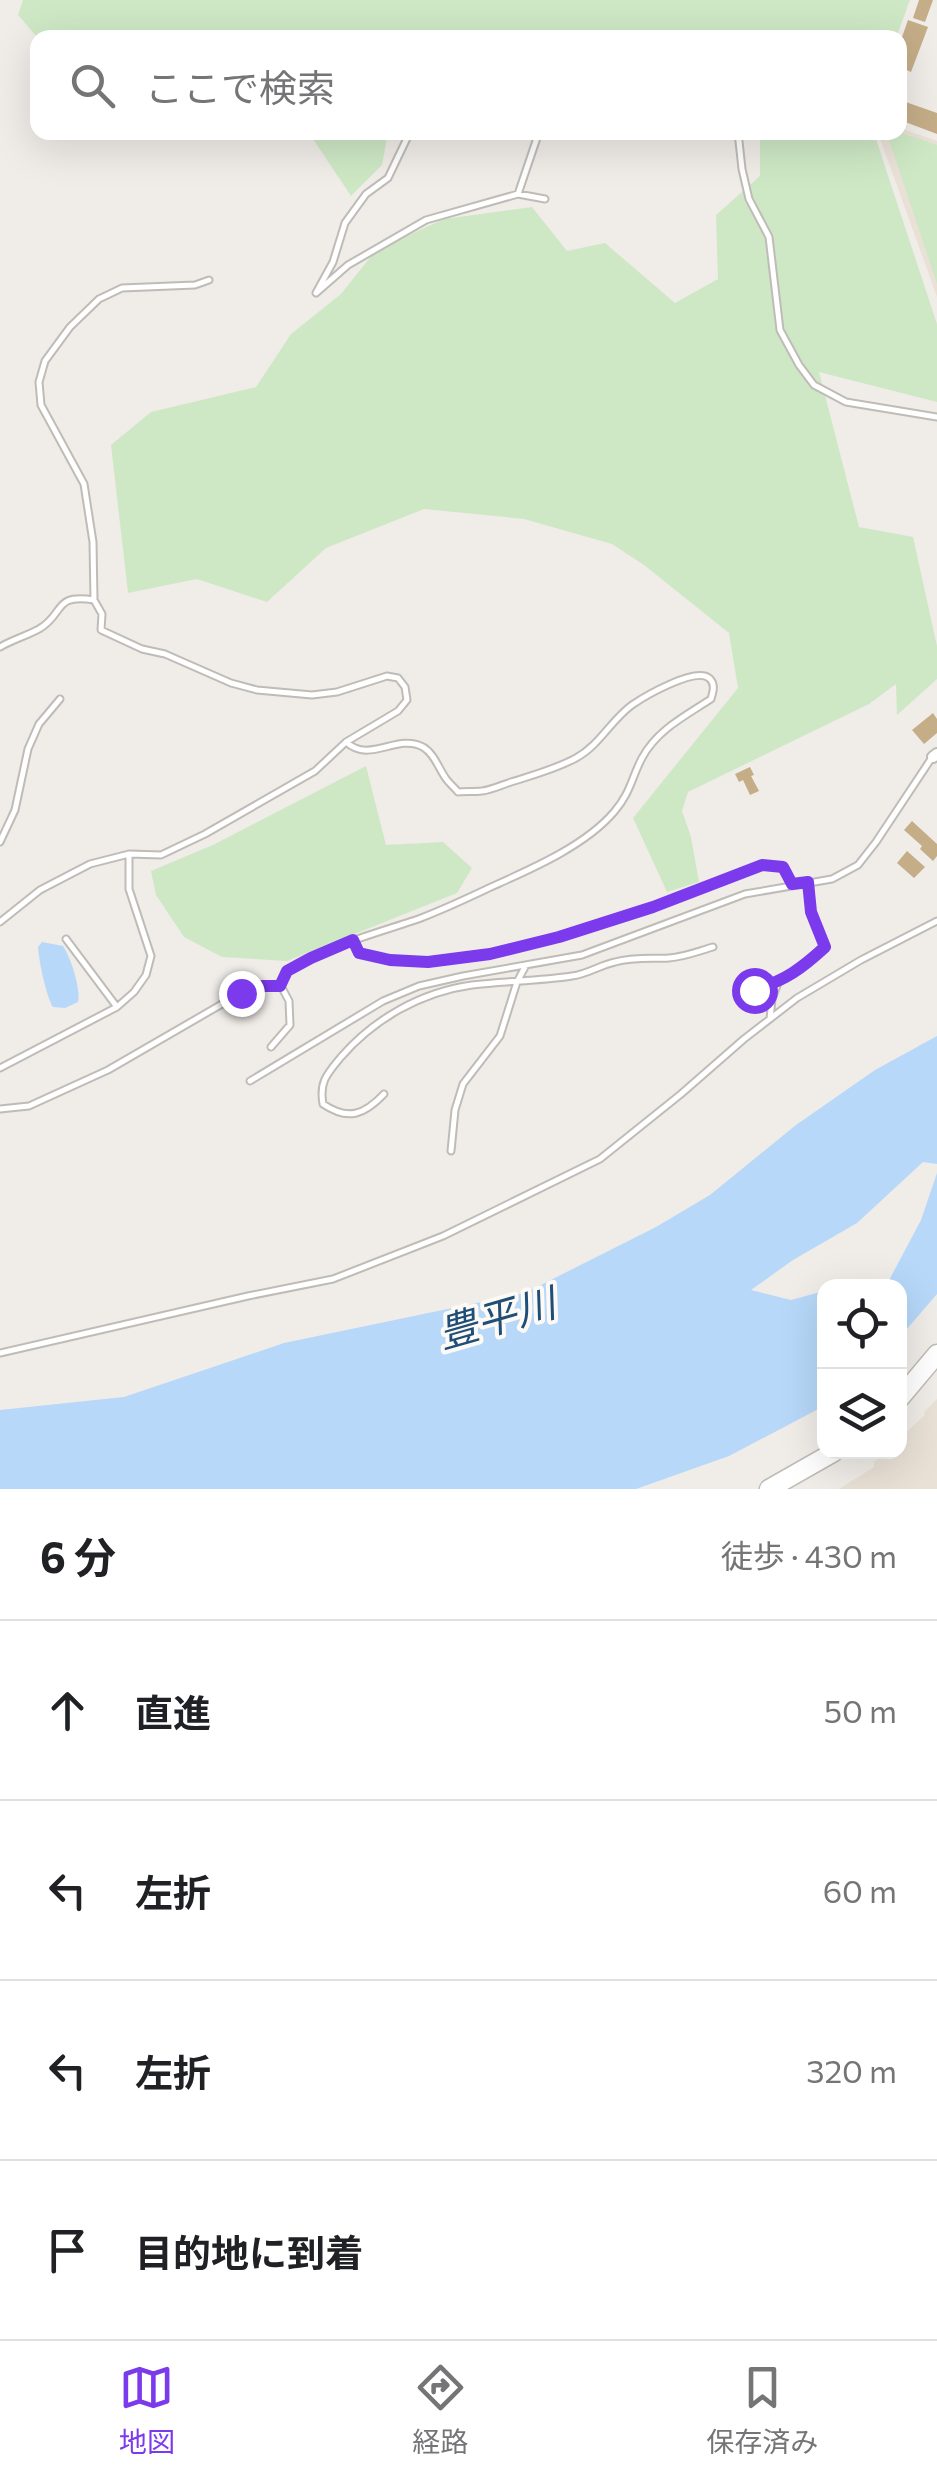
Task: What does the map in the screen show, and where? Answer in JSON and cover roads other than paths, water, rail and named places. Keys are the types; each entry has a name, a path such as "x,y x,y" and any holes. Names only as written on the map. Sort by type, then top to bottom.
{"highway":[{"path":"907,1390 934,1358"},
{"path":"770,1489 822,1459"}],"lane":[{"path":"406,140 388,178 366,194 345,223 316,293 348,265 426,220 518,194 545,199"},
{"path":"518,194 536,140"},
{"path":"739,140 749,199 769,236 780,330 799,365 814,385 846,402 937,417"},
{"path":"0,922 40,890 90,864 129,854 161,855 205,834 315,771 346,742 398,711 407,700 405,687 398,678 387,676 312,696 258,690 230,683 101,630 102,614 94,600 93,542 84,484 41,405 39,382 46,360 70,326 100,299 122,288 195,286 208,280"},
{"path":"0,648 42,628 65,601 78,597 94,600"},
{"path":"280,986 287,971 311,958 493,886 547,860 599,828 630,790 642,759 658,737 674,722 711,700 714,688 706,676 694,675 656,691 631,706 580,756 482,791 458,792 422,746 400,743 374,751 354,749 346,742"},
{"path":"0,842 15,810 28,749 40,724 60,699"},
{"path":"250,1082 383,1001 434,983 582,955 745,894 832,879 858,865 935,755"},
{"path":"0,1068 117,1007 146,974 151,956 129,889 129,854"},
{"path":"353,940 359,953 428,962 490,954 559,937 670,901 762,865 783,867 792,884"},
{"path":"742,999 800,970 825,947 811,912 808,882"},
{"path":"0,1353 333,1279 444,1236 600,1159 797,998 937,921"},
{"path":"66,939 117,1007"},
{"path":"384,1094 371,1108 337,1114 324,1104 320,1090 328,1072 356,1040 390,1014 429,996 468,986 578,975 612,962 673,958 714,947"},
{"path":"451,1152 455,1110 463,1084 500,1036 516,982 525,967"},
{"path":"770,1019 778,983"},
{"path":"0,1109 29,1106 108,1070 241,993 262,986 280,986"},
{"path":"272,1047 290,1025 289,1001 280,986"}],"water":[{"path":"42,942 63,946 75,974 78,1002 65,1008 53,1007 40,961 38,947"},
{"name":"豊平川","path":"937,1036 937,1164 923,1162 857,1223 751,1290 791,1300 817,1293 817,1410 729,1456 636,1489 0,1489 0,1410 124,1397 284,1343 525,1293 710,1195 796,1125 875,1070"},
{"path":"937,1173 937,1294 907,1329 907,1279 890,1279 921,1220"}]}
